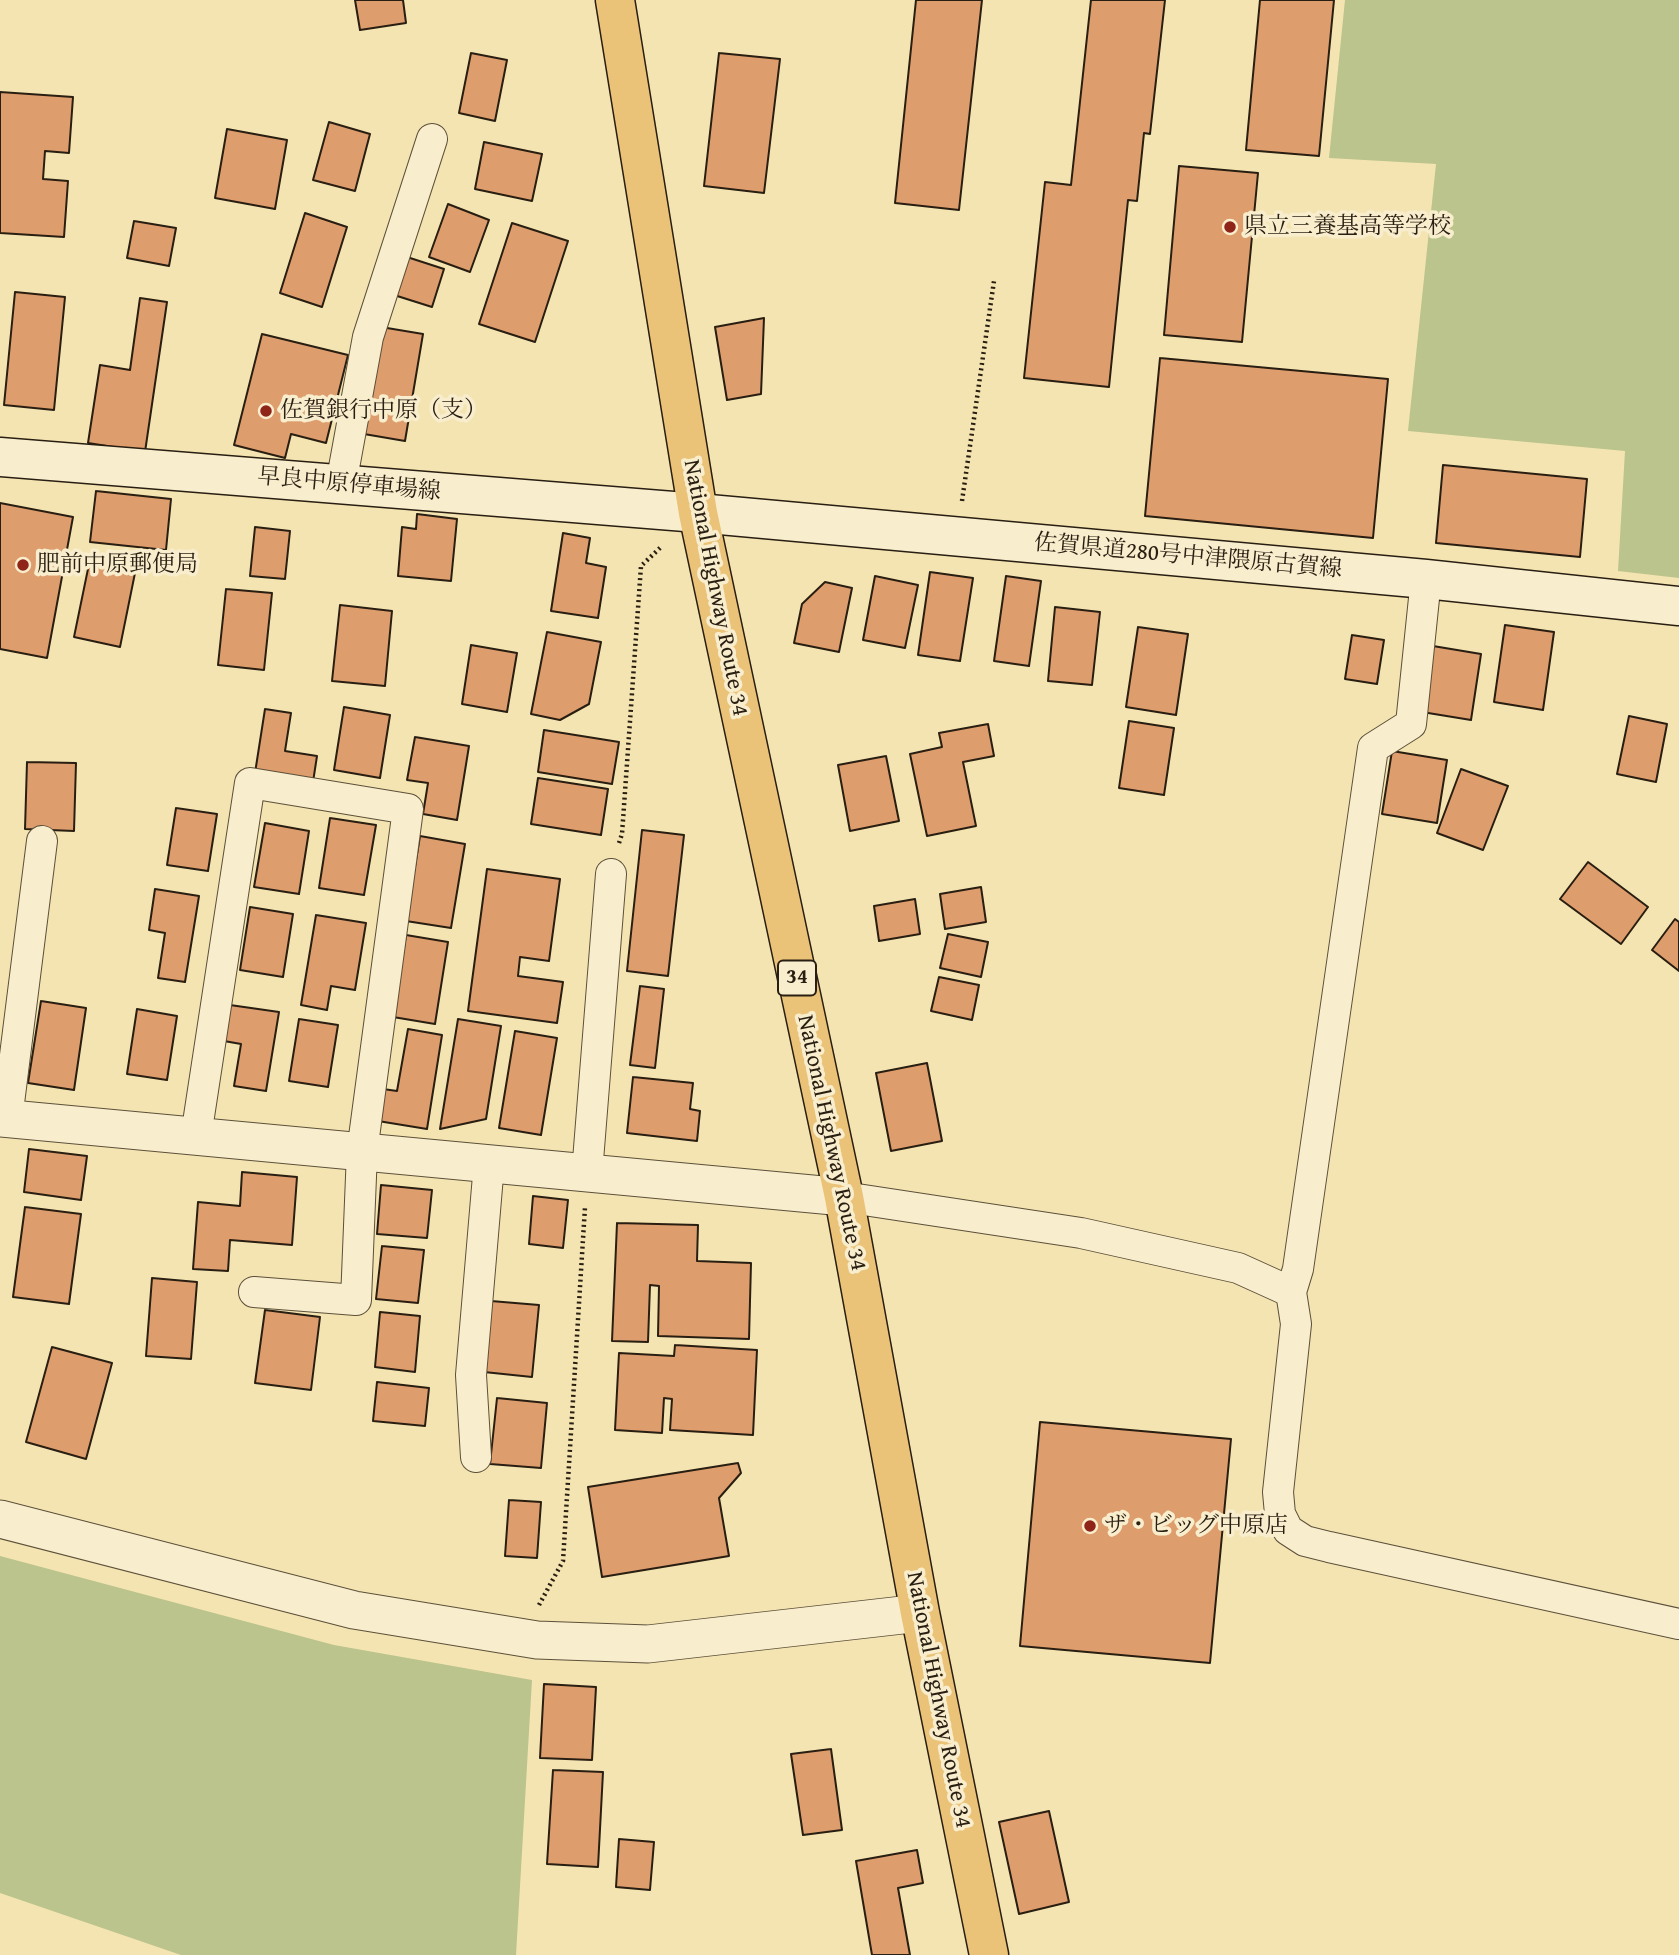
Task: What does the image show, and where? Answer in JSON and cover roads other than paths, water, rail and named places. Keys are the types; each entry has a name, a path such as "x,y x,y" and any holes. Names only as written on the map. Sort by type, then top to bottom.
{"highway":[{"name":"National Highway Route 34","path":"615,0 698,513 844,1197 920,1613 989,1955"}],"main road":[{"name":"早良中原停車場線","path":"0,457 698,513"},
{"name":"佐賀県道280号中津隈原古賀線","path":"698,513 1426,579 1679,606"}],"street":[{"path":"341,484 368,337 432,139"},
{"path":"1426,579 1411,724 1373,748 1300,1256 1291,1292 1296,1324 1278,1492 1280,1514 1288,1530 1305,1541 1679,1624"},
{"path":"196,1136 250,783 408,809 362,1152 356,1300 254,1292"},
{"path":"42,841 4,1119 844,1197 1081,1233 1238,1268 1291,1292"},
{"path":"587,1173 611,874"},
{"path":"476,1457 471,1375 489,1164"},
{"path":"0,1519 355,1610 537,1640 648,1644 920,1613"}],"place":[{"name":"県立三養基高等学校","path":"1230,227"},
{"name":"佐賀銀行中原（支）","path":"266,411"},
{"name":"肥前中原郵便局","path":"23,565"},
{"name":"ザ・ビッグ中原店","path":"1090,1526"}]}
